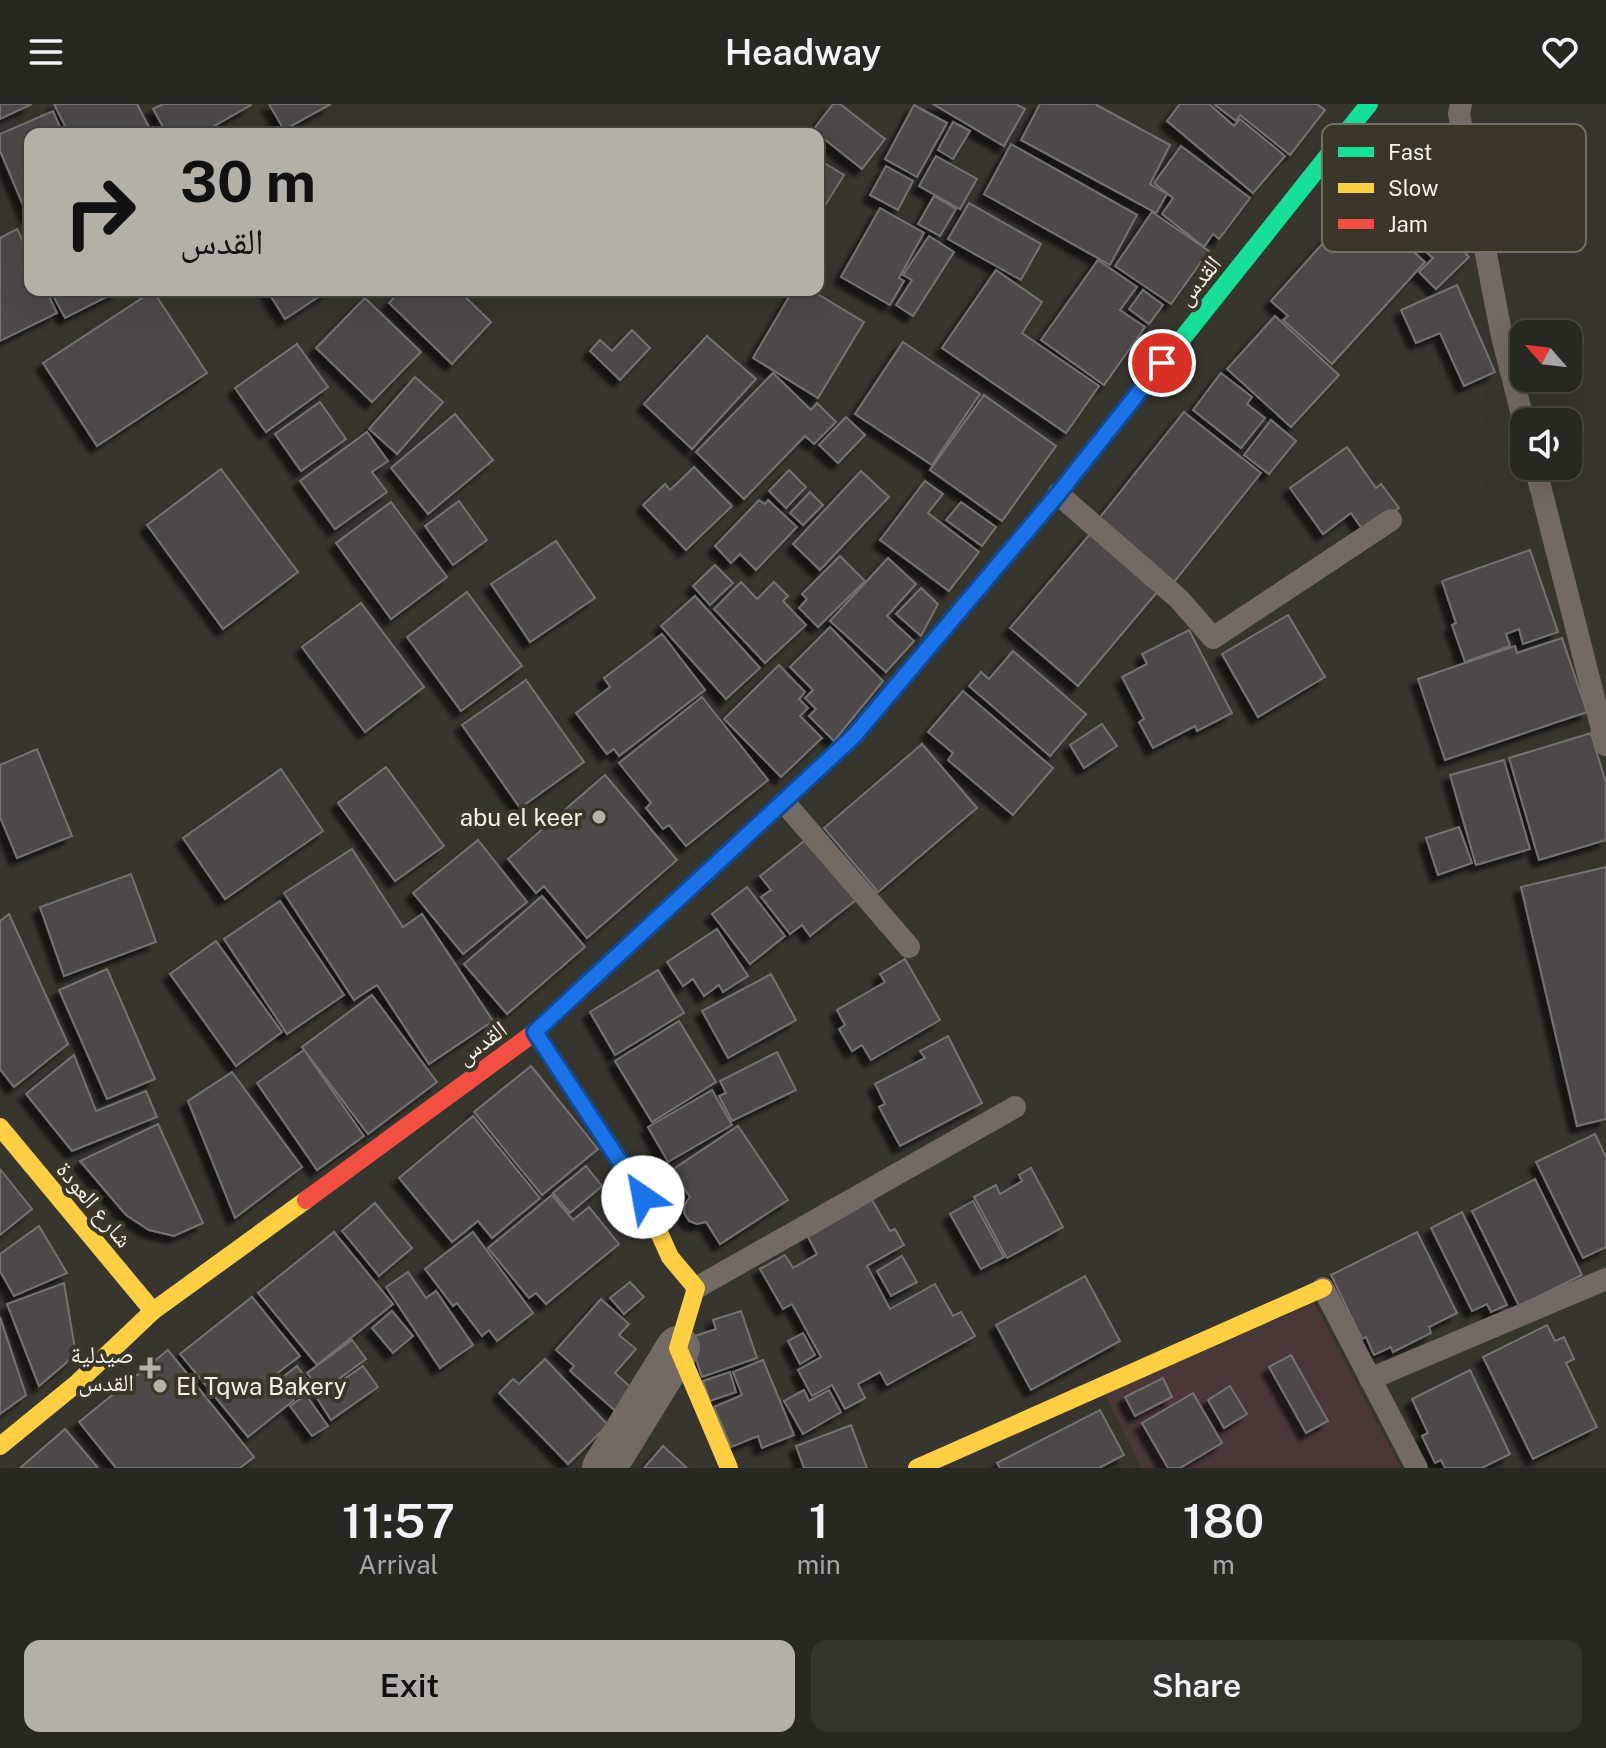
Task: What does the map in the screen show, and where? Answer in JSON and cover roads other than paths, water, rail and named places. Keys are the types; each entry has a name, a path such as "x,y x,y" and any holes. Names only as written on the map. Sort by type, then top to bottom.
{"main road":[{"name":"القدس","path":"1353,124 1369,104"},
{"name":"القدس","path":"0,1446 76,1384 153,1311 535,1032 854,736 1058,494 1322,163"},
{"path":"535,1032 643,1197 670,1257 696,1288 678,1348 729,1468"},
{"name":"شارع العودة","path":"0,1127 153,1311"},
{"path":"917,1468 1323,1288"}],"street":[{"path":"604,1468 678,1348"}],"lane":[{"path":"1461,104 1461,124"},
{"path":"1486,252 1520,408"},
{"path":"1539,480 1606,745"},
{"path":"1058,494 1179,599 1213,638 1391,520"},
{"path":"784,802 909,947"},
{"path":"696,1288 1015,1107"},
{"path":"1370,1379 1606,1279"},
{"path":"1323,1288 1417,1468"},
{"path":"969,1445 983,1468"}],"place":[{"name":"abu el keer","path":"599,817"},
{"name":"صيدلية القدس","path":"150,1368"},
{"name":"El Tqwa Bakery","path":"160,1386"}]}
